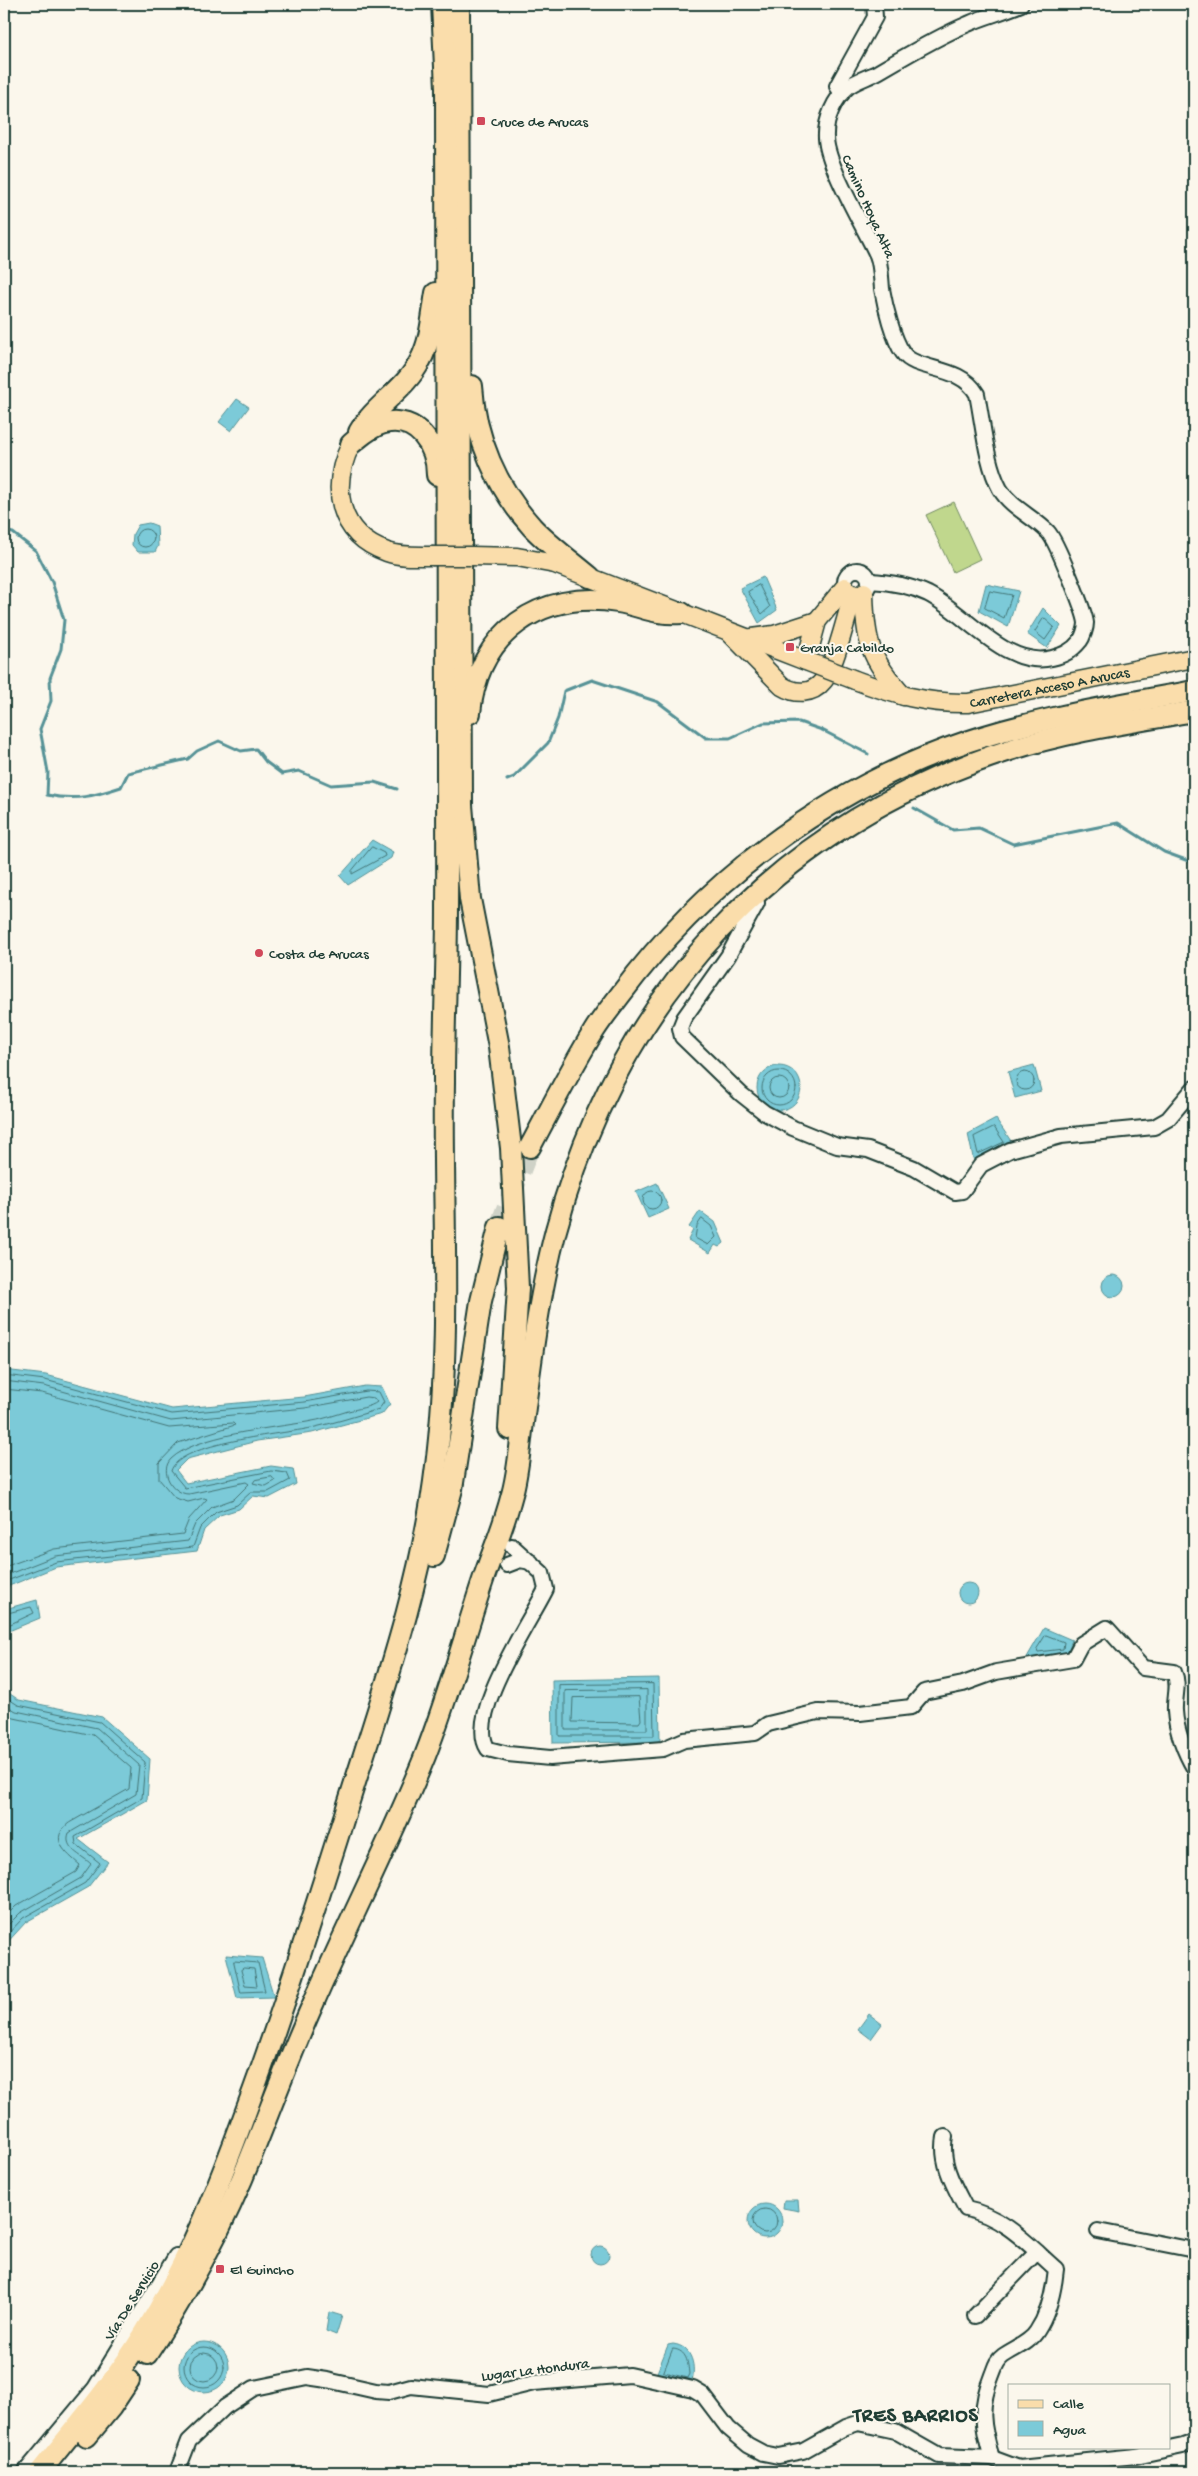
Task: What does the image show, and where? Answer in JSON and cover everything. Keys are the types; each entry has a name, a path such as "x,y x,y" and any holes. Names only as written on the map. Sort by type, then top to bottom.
{"highway":[{"path":"442,4 446,88 446,240 454,757"},
{"path":"40,2472 100,2398 145,2333 192,2244 239,2130 280,2018 387,1682 419,1570 426,1535 442,1412 445,1333 444,1101 454,757 461,299 459,4"},
{"path":"352,444 366,421 409,377 421,361 430,332 446,240"},
{"path":"461,299 469,343 473,406 481,438 496,476 514,504 533,527 590,577"},
{"path":"352,444 383,423 397,422 418,430 427,439 434,451 437,465 440,709 454,757 462,805 470,899 499,1047 511,1148 518,1288 513,1388 503,1483 484,1576"},
{"path":"454,757 474,691 486,662 502,636 525,616 545,606 564,602 592,601 618,602 651,612 682,613"},
{"path":"530,1147 594,1030 646,961 699,905 755,857 797,827 850,794 947,749 1078,713 1194,691"},
{"path":"56,2472 111,2408 184,2295 240,2184 313,2003 425,1755 447,1698 484,1576 513,1494 536,1326 556,1229 592,1123 625,1055 667,991 711,937 767,883 816,844 859,816 942,775 1013,749 1194,711"},
{"path":"725,947 757,903 822,850 942,775"},
{"path":"387,1682 428,1582 452,1489 481,1301 499,1227"}],"main road":[{"name":"Carretera Acceso A Arucas","path":"352,444 342,462 338,484 341,503 346,517 358,533 370,543 387,552 403,556 517,557 555,564 856,680 904,696 949,703 968,703 1194,658"},
{"path":"749,638 774,635 817,621 858,588"},
{"path":"728,631 782,686 792,692 807,692 824,681 858,588"},
{"path":"858,588 867,639 872,653 882,673 904,696"},
{"path":"806,661 817,621"}],"street":[{"name":"Camino Hoya Alta","path":"858,588 891,582 928,594 967,620 1001,648 1023,659 1042,661 1062,656 1074,649 1082,638 1086,623 1057,545 1048,532 1012,503 1001,490 993,472 977,394 971,384 932,366 914,362 904,355 897,343 882,292 878,258 830,158 826,139 827,121 845,90 836,86 875,17 874,4"},
{"path":"845,90 948,33 1021,4"},
{"path":"725,947 684,1018 680,1028 682,1037 742,1094 765,1113 793,1128 837,1146 868,1150 914,1168 955,1192 962,1191 981,1165 1010,1150 1061,1136 1154,1127 1168,1119 1194,1088"},
{"path":"512,1546 542,1573 546,1589 507,1657 494,1688 483,1728 483,1742 488,1749 508,1754 550,1758 663,1749 684,1740 755,1732 768,1724 818,1712 860,1713 911,1707 924,1692 963,1684 996,1672 1073,1659 1081,1644 1107,1628 1143,1668 1174,1672 1178,1680 1175,1712 1187,1757 1194,1768"},
{"path":"507,1565 520,1560 531,1562"},
{"name":"Vía De Servicio","path":"25,2472 95,2388 144,2312 178,2254 221,2155 239,2130"},
{"path":"946,2137 943,2149 950,2178 966,2209 980,2212 995,2219 1017,2233 1056,2269 1055,2284 1047,2310 1037,2332 998,2361 984,2393 982,2409 984,2432 992,2458 1019,2468 1136,2456 1194,2442"},
{"path":"1098,2231 1194,2250"},
{"path":"974,2316 1037,2252"},
{"name":"Lugar La Hondura","path":"177,2472 189,2441 225,2407 254,2388 307,2377 376,2391 389,2392 411,2386 489,2394 534,2383 630,2375 692,2389 703,2395 728,2428 748,2445 763,2453 778,2456 803,2451 846,2427 858,2423 895,2431 939,2456 992,2458"}],"green space":[{"path":"954,502 980,559 953,572 926,515"}],"water":[{"path":"237,399 249,407 231,431 219,422"},
{"path":"149,523 157,526 158,546 155,552 138,552 132,545 133,534 138,525"},
{"path":"763,577 777,610 759,623 740,588"},
{"path":"986,584 1019,591 1008,627 979,611"},
{"path":"1043,608 1061,626 1047,648 1027,634"},
{"path":"372,840 393,852 391,858 348,885 340,876"},
{"path":"1034,1065 1041,1091 1015,1098 1008,1072"},
{"path":"779,1066 791,1070 797,1076 801,1088 797,1100 791,1106 779,1110 767,1106 761,1100 757,1088 761,1076 767,1070"},
{"path":"996,1119 1013,1144 974,1162 968,1134"},
{"path":"657,1183 669,1209 648,1218 636,1192"},
{"path":"700,1211 715,1222 724,1243 719,1247 715,1245 710,1253 688,1240 693,1230 689,1227"},
{"path":"1113,1275 1121,1278 1124,1286 1121,1294 1113,1297 1105,1294 1102,1286 1105,1278"},
{"path":"4,1370 46,1375 172,1409 304,1397 365,1386 382,1387 390,1404 382,1414 312,1433 257,1441 187,1459 176,1470 186,1483 271,1466 293,1469 296,1484 269,1498 253,1496 239,1509 220,1515 204,1530 197,1551 56,1567 4,1588"},
{"path":"964,1583 972,1583 978,1589 978,1597 972,1603 964,1603 958,1597 958,1589"},
{"path":"37,1600 40,1618 4,1633 4,1604 5,1609"},
{"path":"1044,1628 1072,1640 1067,1654 1026,1659"},
{"path":"659,1678 660,1742 553,1743 552,1680"},
{"path":"4,1690 19,1700 102,1717 150,1759 147,1800 78,1839 108,1862 88,1887 26,1922 4,1946"},
{"path":"226,1955 262,1958 274,1997 237,1998"},
{"path":"869,2014 882,2024 871,2039 858,2029"},
{"path":"784,2200 798,2200 799,2211 783,2208"},
{"path":"765,2204 772,2205 777,2209 781,2214 781,2228 777,2233 772,2237 765,2238 758,2237 753,2233 749,2228 748,2221 749,2214 753,2209 758,2205"},
{"path":"600,2246 606,2249 609,2255 606,2261 600,2264 594,2261 591,2255 594,2249"},
{"path":"329,2312 342,2316 336,2335 326,2331"},
{"path":"199,2342 209,2342 222,2349 229,2362 229,2372 222,2385 209,2392 199,2392 190,2388 183,2381 179,2372 179,2362 183,2353 190,2346"},
{"path":"673,2344 685,2349 689,2353 693,2364 691,2384 656,2375 668,2345"}],"waterway":[{"path":"4,531 13,533 36,551 52,582 64,620 61,649 50,678 51,701 40,729 48,772 47,795 67,798 93,795 121,787 128,773 188,759 197,751 219,741 241,751 256,749 266,762 282,774 299,771 331,785 374,782 397,789"},
{"path":"507,780 514,777 548,743 558,718 564,691 592,680 658,702 706,738 730,738 763,723 799,722 822,730 868,754"},
{"path":"914,808 953,830 979,828 1013,844 1118,823 1164,852 1194,863"}],"tunnel":[{"path":"499,1227 530,1147"}],"place":[{"name":"Cruce de Arucas","path":"481,121"},
{"name":"Granja Cabildo","path":"790,647"},
{"name":"Costa de Arucas","path":"259,953"},
{"name":"El Guincho","path":"220,2269"}],"district":[{"name":"TRES BARRIOS","path":"916,2414"}]}
